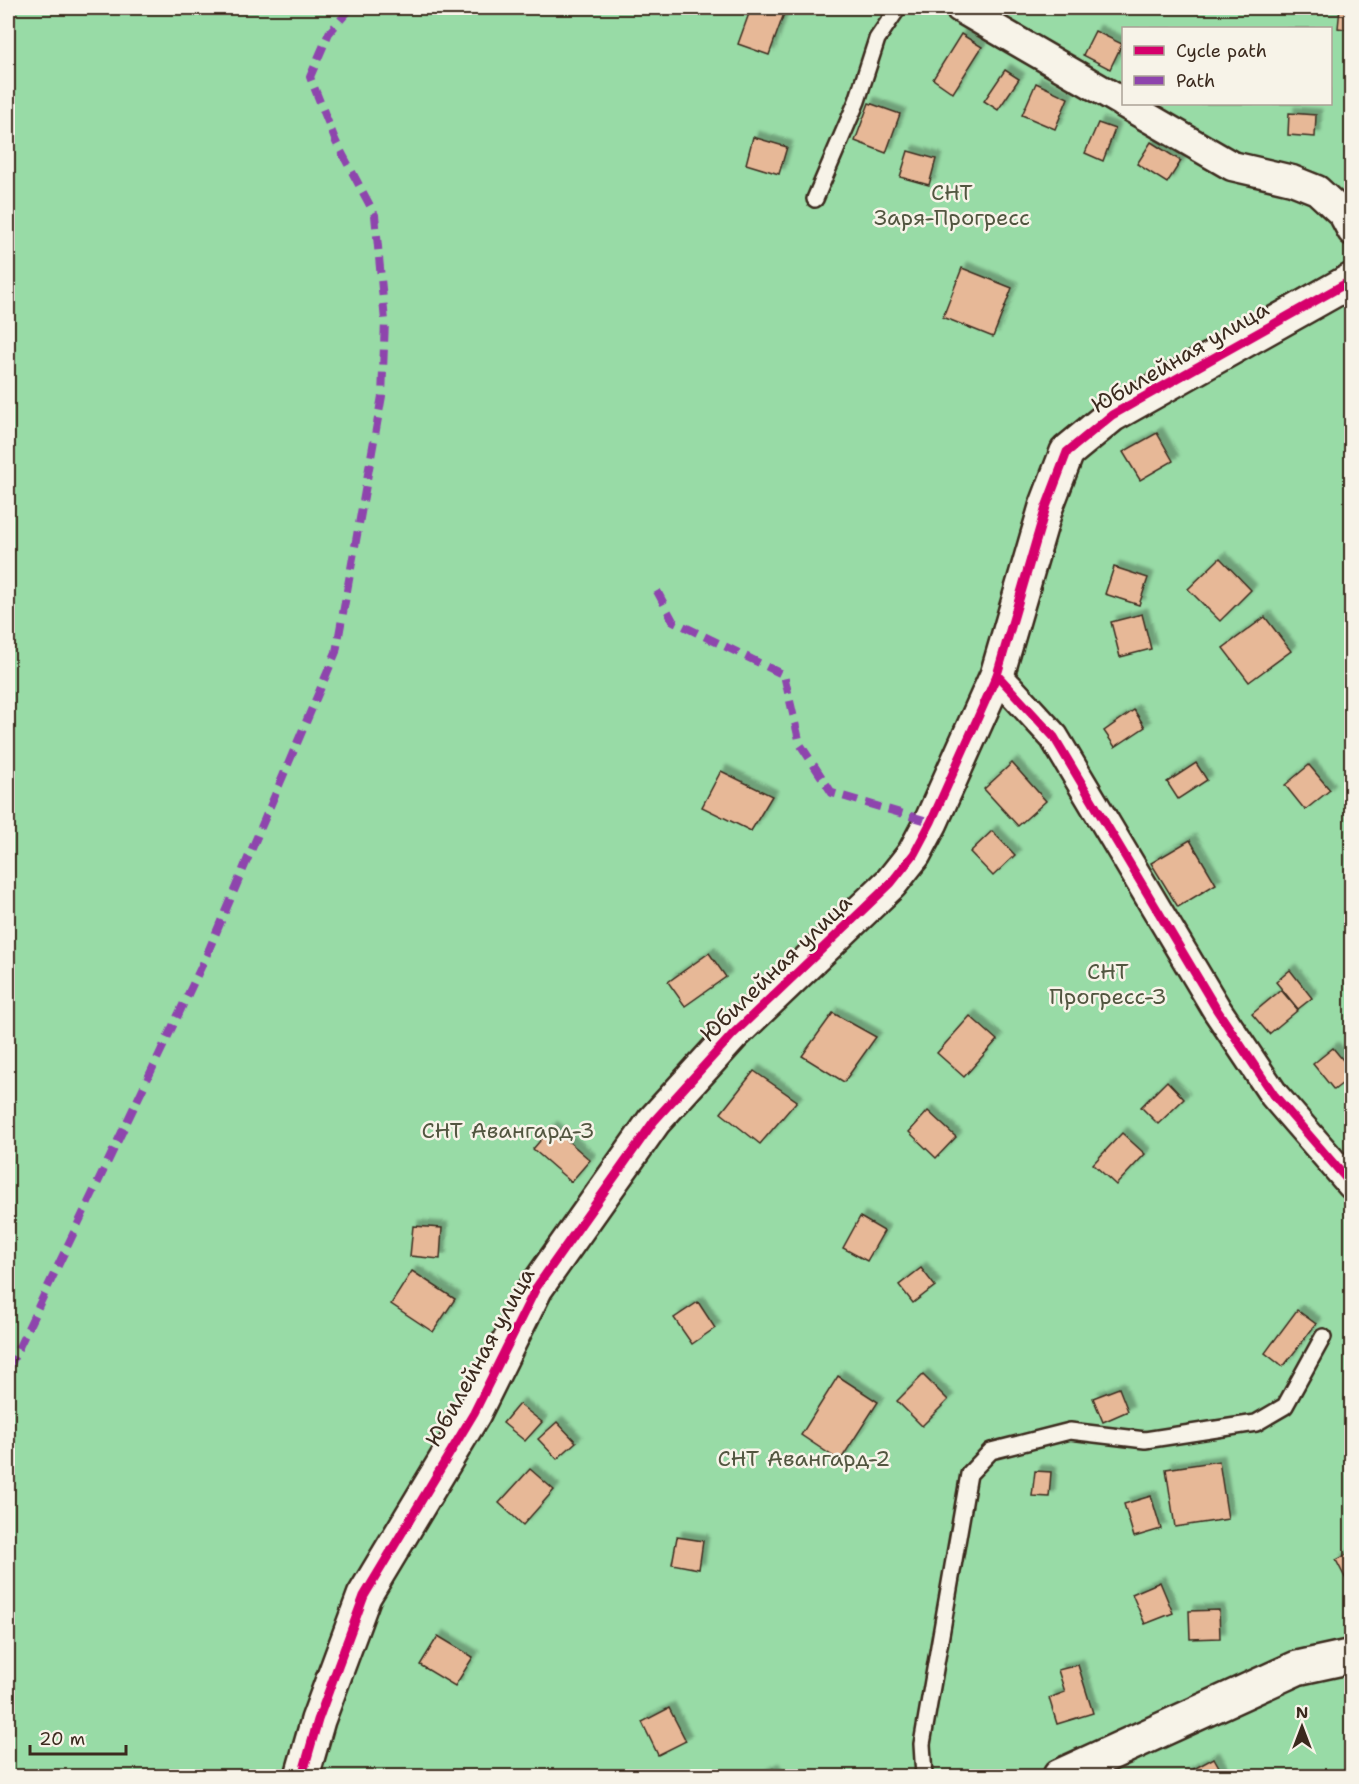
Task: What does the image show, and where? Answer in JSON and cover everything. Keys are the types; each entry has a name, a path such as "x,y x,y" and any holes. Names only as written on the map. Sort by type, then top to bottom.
{"street":[{"path":"960,8 1122,102"},
{"path":"1127,105 1232,166 1292,180 1317,190 1343,214 1352,231"},
{"name":"Юбилейная улица","path":"302,1776 318,1720 364,1596 474,1413 536,1288 654,1121 733,1034 891,883 914,854 931,822 997,675 1046,507 1067,452 1112,415 1352,280"},
{"path":"997,675 1054,737 1217,1010 1274,1095 1352,1185"},
{"path":"1060,1776 1297,1668 1352,1656"}],"lane":[{"path":"815,199 857,101 877,39 898,8"},
{"path":"924,1776 922,1744 969,1474 992,1451 1070,1431 1145,1440 1256,1423 1285,1406 1323,1338"}],"green space":[{"path":"8,8 1351,8 1351,1776 8,1776"}],"building":[{"path":"751,8 786,8 769,55 738,44"},
{"path":"1340,8 1352,8 1352,30 1338,28"},
{"path":"1095,31 1122,44 1110,69 1083,55"},
{"path":"961,34 982,47 953,93 933,79"},
{"path":"1005,70 1019,79 998,110 984,101"},
{"path":"1036,83 1068,98 1055,129 1022,115"},
{"path":"869,103 900,114 886,153 855,141"},
{"path":"1289,113 1316,115 1315,137 1288,135"},
{"path":"1098,123 1115,129 1103,161 1085,153"},
{"path":"753,137 787,147 779,174 746,164"},
{"path":"1151,142 1181,161 1167,183 1137,164"},
{"path":"908,151 936,159 929,185 900,177"},
{"path":"962,268 1012,288 993,337 943,317"},
{"path":"1157,433 1173,461 1140,480 1123,452"},
{"path":"1220,558 1251,590 1220,621 1188,589"},
{"path":"1114,567 1148,578 1139,605 1105,594"},
{"path":"1142,614 1151,649 1120,657 1111,622"},
{"path":"1265,617 1291,651 1249,682 1223,648"},
{"path":"1134,710 1145,727 1115,747 1104,731"},
{"path":"1012,763 1046,801 1018,826 984,789"},
{"path":"1196,763 1207,780 1178,799 1167,782"},
{"path":"1309,765 1330,790 1305,810 1285,785"},
{"path":"721,771 772,796 751,831 702,807"},
{"path":"992,831 1015,855 993,876 970,852"},
{"path":"1190,840 1216,884 1178,907 1151,863"},
{"path":"709,953 726,977 685,1006 668,982"},
{"path":"1290,970 1312,998 1298,1009 1276,982"},
{"path":"1281,990 1298,1010 1269,1034 1252,1014"},
{"path":"833,1013 876,1037 844,1082 802,1056"},
{"path":"970,1016 997,1040 964,1077 937,1053"},
{"path":"1333,1048 1352,1071 1352,1076 1334,1090 1313,1064"},
{"path":"754,1071 797,1101 760,1144 721,1113"},
{"path":"1167,1081 1184,1099 1158,1124 1141,1107"},
{"path":"928,1111 956,1137 936,1158 909,1132"},
{"path":"552,1127 590,1160 571,1182 533,1149"},
{"path":"1122,1133 1145,1154 1116,1185 1093,1164"},
{"path":"860,1217 884,1231 867,1261 843,1248"},
{"path":"413,1226 442,1228 440,1259 410,1256"},
{"path":"921,1268 935,1286 913,1303 899,1285"},
{"path":"412,1271 455,1299 433,1332 391,1304"},
{"path":"698,1302 715,1328 692,1344 674,1318"},
{"path":"1297,1310 1316,1324 1283,1367 1265,1353"},
{"path":"923,1375 948,1400 922,1426 897,1401"},
{"path":"838,1376 878,1402 840,1461 801,1435"},
{"path":"1119,1388 1128,1411 1103,1422 1093,1398"},
{"path":"519,1404 542,1422 525,1441 503,1423"},
{"path":"557,1422 576,1442 557,1459 538,1439"},
{"path":"1219,1461 1228,1519 1175,1527 1166,1469"},
{"path":"530,1469 554,1490 523,1525 499,1503"},
{"path":"1035,1471 1051,1472 1049,1497 1032,1496"},
{"path":"1151,1496 1161,1529 1134,1537 1124,1504"},
{"path":"677,1537 703,1541 699,1569 672,1564"},
{"path":"1352,1552 1352,1589 1351,1589 1336,1560"},
{"path":"1160,1582 1173,1613 1145,1624 1132,1594"},
{"path":"1219,1610 1220,1638 1190,1639 1189,1611"},
{"path":"438,1636 473,1657 455,1686 420,1665"},
{"path":"1078,1665 1093,1713 1057,1724 1049,1698 1065,1692 1058,1670"},
{"path":"669,1708 686,1741 658,1755 642,1722"},
{"path":"1214,1758 1224,1776 1181,1776"},
{"path":"773,1769 777,1776 760,1776"}],"marked path":[{"path":"8,1370 204,961 336,652 382,396 385,321 375,215 336,142 310,77 329,33 351,8"},
{"path":"657,591 673,621 784,675 800,744 832,793 931,822"}],"cycle path":[{"path":"302,1776 318,1720 364,1596 474,1413 536,1288 654,1121 733,1034 891,883 914,854 931,822 997,675 1046,507 1067,452 1112,415 1352,280"},
{"path":"997,675 1054,737 1217,1010 1274,1095 1352,1185"}],"park label":[{"name":"СНТ Заря-Прогресс","path":"952,204"},
{"name":"СНТ Прогресс-3","path":"1108,984"},
{"name":"СНТ Авангард-3","path":"508,1130"},
{"name":"СНТ Авангард-2","path":"804,1458"}]}
